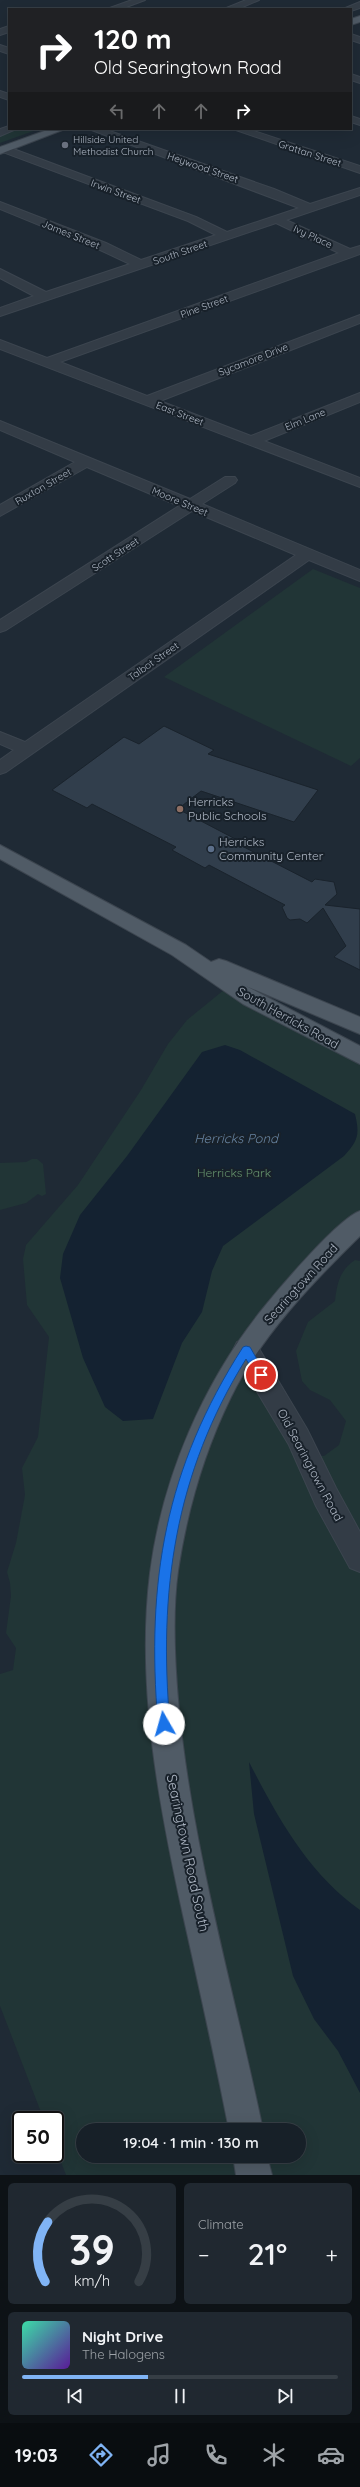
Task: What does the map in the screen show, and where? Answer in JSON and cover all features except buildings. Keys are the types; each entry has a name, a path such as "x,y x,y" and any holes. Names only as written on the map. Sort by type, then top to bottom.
{"main road":[{"path":"1,148 37,130"},
{"path":"1,148 57,130"},
{"name":"South Herricks Road","path":"2,855 179,950 360,1026"},
{"name":"South Herricks Road","path":"179,950 250,999 360,1056"},
{"name":"Searingtown Road","path":"246,1350 297,1288 360,1221"},
{"name":"Searingtown Road South","path":"245,2123 235,2066 176,1811 162,1709 159,1670 162,1597 169,1540 177,1505 192,1456 207,1418 221,1390 246,1350"},
{"path":"251,2163 254,2175"}],"street":[{"path":"115,8 141,0"},
{"path":"232,8 255,0"},
{"name":"Heywood Street","path":"97,130 270,191 310,208"},
{"name":"Grattan Street","path":"241,130 360,170"},
{"name":"Irwin Street","path":"1,148 192,219 227,236"},
{"name":"South Street","path":"0,312 360,191"},
{"name":"James Street","path":"0,205 102,246 141,265"},
{"name":"Ivy Place","path":"276,219 355,252"},
{"name":"Pine Street","path":"48,362 355,252"},
{"path":"0,273 45,297"},
{"name":"Sycamore Drive","path":"147,401 360,318"},
{"name":"East Street","path":"0,344 360,483"},
{"name":"Elm Lane","path":"251,441 360,397"},
{"name":"Moore Street","path":"0,425 360,576"},
{"name":"Ruxton Street","path":"0,511 86,461"},
{"name":"Scott Street","path":"0,627 230,480"},
{"name":"Talbot Street","path":"0,768 307,554"},
{"path":"0,737 26,750"},
{"name":"Old Searingtown Road","path":"246,1350 298,1437 326,1497 360,1559"}],"green space":[{"path":"8,130 36,130 0,143 0,133"},
{"path":"313,569 360,588 360,758 351,766 164,677"},
{"name":"Herricks Park","path":"230,985 360,1056 360,1222 247,1350 306,1454 324,1456 339,1445 346,1421 330,1400 310,1390 302,1381 296,1351 308,1322 335,1301 338,1283 346,1268 355,1260 360,1261 360,2175 66,2175 61,2163 64,2163 64,2111 41,2111 0,2006 0,1674 13,1670 16,1648 6,1633 11,1596 7,1572 16,1543 25,1495 22,1468 38,1437 49,1337 27,1305 23,1259 26,1245 78,1185 141,1090 168,1044 187,1020"},
{"path":"32,1159 37,1159 43,1164 46,1194 42,1196 38,1194 26,1203 0,1210 0,1163 26,1162"}],"water":[{"name":"Herricks Pond","path":"225,1045 240,1050 355,1114 357,1137 344,1156 223,1246 212,1271 202,1312 182,1343 153,1419 123,1421 105,1407 83,1358 60,1278 63,1254 80,1215 127,1156 202,1052"},
{"path":"249,1762 283,1824 310,1862 341,1895 360,1910 360,2093 338,2051 314,2019 293,1976 254,1814"}],"place":[{"name":"Hillside United Methodist Church","path":"65,145"},
{"name":"Herricks Public Schools","path":"180,809"},
{"name":"Herricks Community Center","path":"211,849"}],"route":[{"path":"164,1724 159,1670 162,1597 169,1540 177,1505 192,1456 207,1418 221,1390 246,1350 261,1375"}]}
